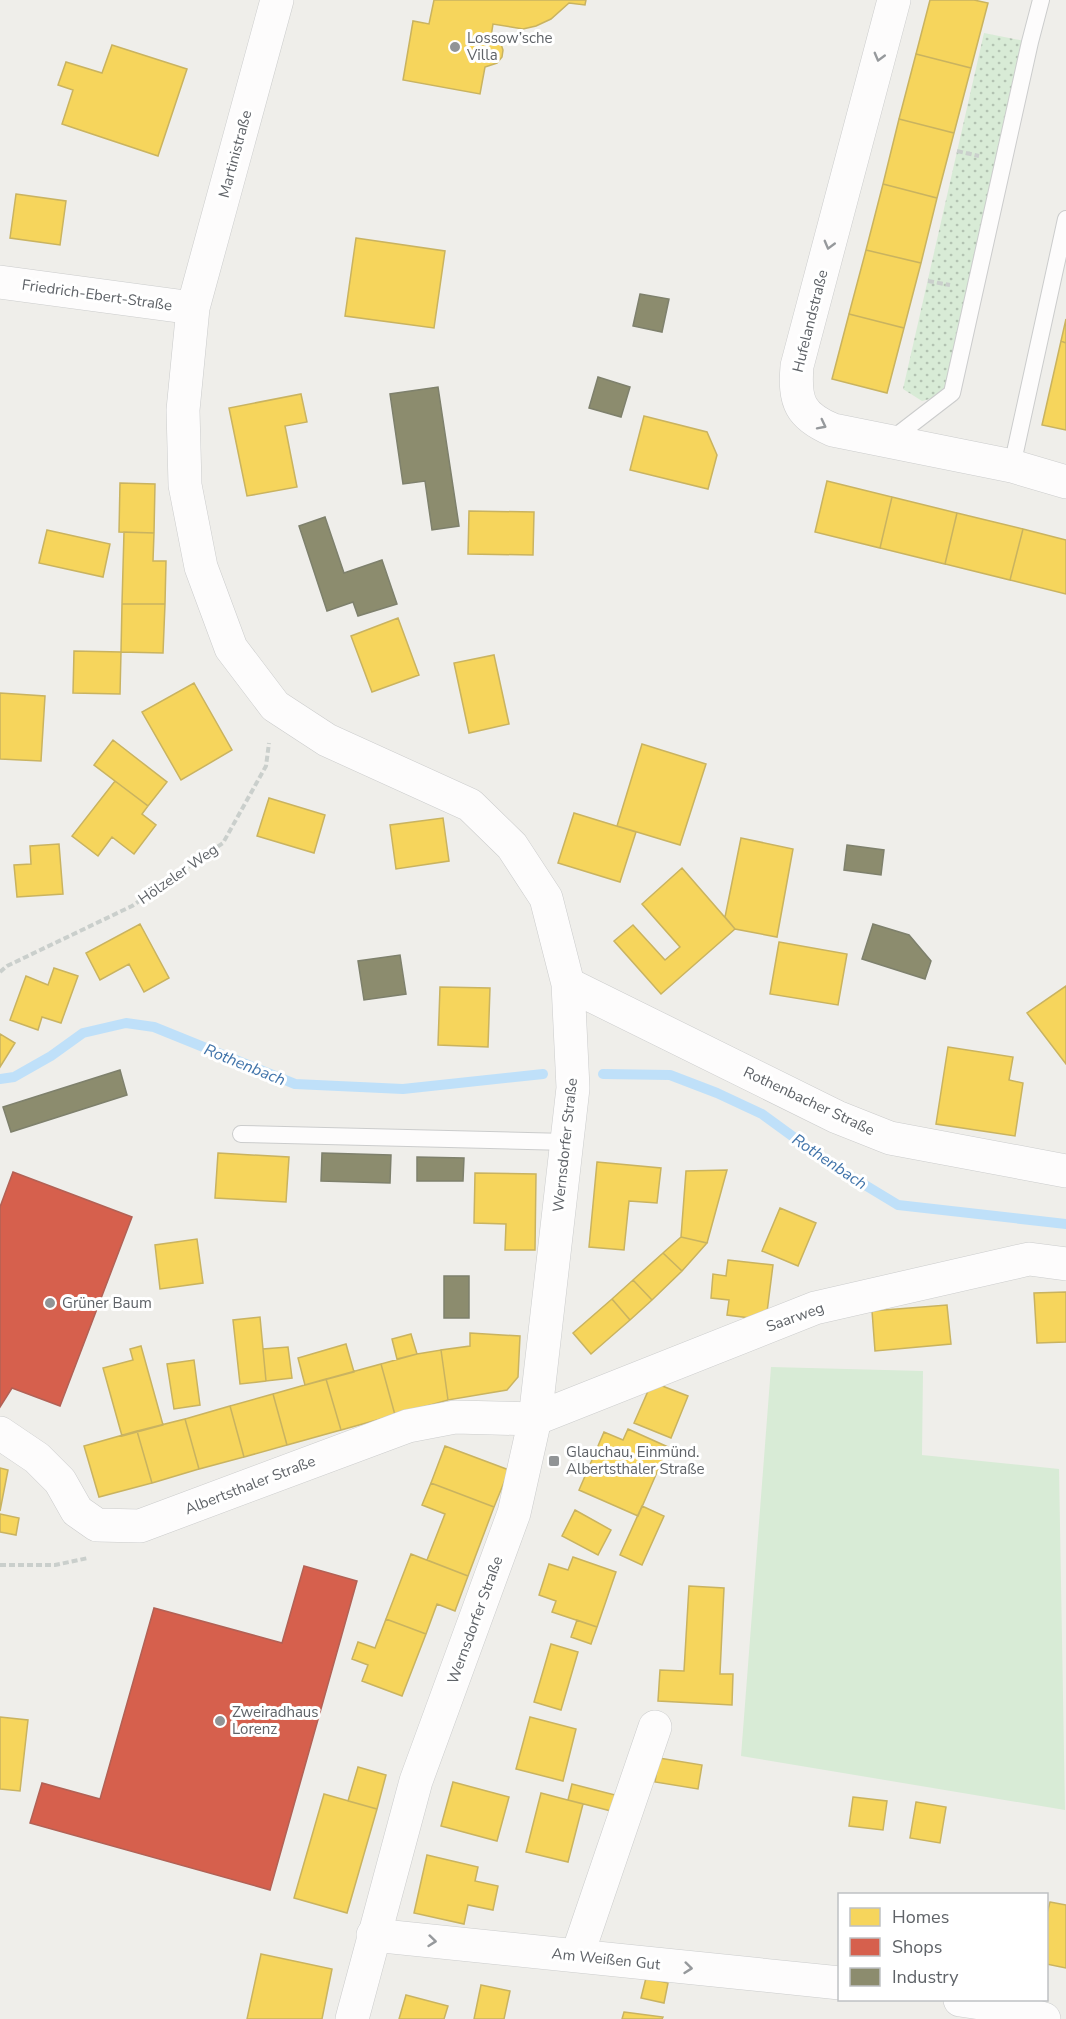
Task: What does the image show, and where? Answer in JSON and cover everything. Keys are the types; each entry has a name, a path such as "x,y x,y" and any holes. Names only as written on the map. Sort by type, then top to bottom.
{"street":[{"name":"Martinistraße","path":"193,308 277,0"},
{"name":"Hufelandstraße","path":"894,0 797,366 795,388 803,410 815,423 833,430 1012,466 1066,482"},
{"name":"Friedrich-Ebert-Straße","path":"0,282 193,308"},
{"name":"Wernsdorfer Straße","path":"193,308 183,410 184,474 201,567 231,648 275,706 327,740 470,805 512,846 546,898 568,984 573,1088 534,1419 514,1514 416,1780 352,2019"},
{"name":"Rothenbacher Straße","path":"568,984 837,1117 890,1138 1066,1171"},
{"name":"Saarweg","path":"534,1419 815,1308 1029,1259 1066,1264"},
{"name":"Albertsthaler Straße","path":"0,1433 37,1458 60,1481 77,1511 97,1525 140,1526 408,1426 455,1418 534,1419"},
{"path":"577,1956 655,1727"},
{"name":"Am Weißen Gut","path":"373,1935 838,1983"},
{"path":"967,2001 1002,2006 1044,2019"}],"lane":[{"path":"890,441 952,393 1041,0"},
{"path":"1012,466 1066,219"},
{"path":"241,1134 567,1142"}],"path":[{"name":"Hölzeler Weg","path":"0,972 6,966 132,906 223,843 266,766 275,706"},
{"path":"0,1565 55,1565 97,1556"}],"green space":[{"path":"984,33 1030,42 952,393 922,401 903,389"},
{"path":"771,1367 923,1371 922,1455 1059,1469 1065,1810 741,1756"}],"building: Homes":[{"name":"Lossow’sche Villa","path":"434,0 586,0 585,5 569,3 551,19 536,26 523,29 493,24 491,37 501,44 502,57 497,63 485,67 480,94 403,80 413,21 429,24"},
{"path":"930,0 974,0 988,3 971,68 916,54"},
{"path":"112,45 187,69 158,156 62,124 73,90 58,85 66,62 102,73"},
{"path":"916,54 971,68 954,133 899,119"},
{"path":"899,119 954,133 937,198 883,184"},
{"path":"883,184 937,198 921,263 866,250"},
{"path":"16,194 66,201 60,245 10,238"},
{"path":"356,238 445,251 434,328 345,316"},
{"path":"866,250 921,263 904,328 849,314"},
{"path":"849,314 904,328 887,393 832,379"},
{"path":"1066,319 1066,343 1061,341"},
{"path":"1061,341 1066,343 1066,430 1042,425"},
{"path":"301,394 307,422 285,426 297,487 247,496 229,408"},
{"path":"644,416 707,432 717,455 708,489 630,470"},
{"path":"827,481 892,497 880,548 815,532"},
{"path":"120,483 155,484 154,533 119,532"},
{"path":"892,497 957,513 945,564 880,548"},
{"path":"469,511 534,512 533,555 468,554"},
{"path":"957,513 1023,529 1010,580 945,564"},
{"path":"1023,529 1066,540 1066,594 1010,580"},
{"path":"47,530 110,544 103,577 39,563"},
{"path":"124,532 154,533 153,561 166,561 165,604 122,604"},
{"path":"122,604 165,604 163,653 121,652"},
{"path":"398,618 419,675 372,692 351,636"},
{"path":"74,651 121,652 120,694 73,693"},
{"path":"494,655 509,724 469,733 454,663"},
{"path":"194,683 232,750 181,780 142,712"},
{"path":"0,693 45,696 41,761 0,759"},
{"path":"113,740 167,782 148,806 94,765"},
{"path":"642,744 706,764 680,845 617,826"},
{"path":"115,781 148,806 142,814 156,825 134,854 112,837 98,856 72,836"},
{"path":"269,798 325,815 314,853 257,836"},
{"path":"574,813 636,832 620,882 558,863"},
{"path":"443,818 449,861 396,869 390,825"},
{"path":"741,838 793,849 777,937 735,929 725,917"},
{"path":"59,844 63,894 17,897 14,865 31,864 30,846"},
{"path":"682,868 735,929 661,994 614,941 633,925 665,960 680,947 642,904"},
{"path":"140,924 169,978 144,992 129,964 100,980 86,953"},
{"path":"779,942 847,954 838,1005 770,994"},
{"path":"54,968 78,976 61,1023 42,1017 38,1030 10,1020 26,976 48,985"},
{"path":"1066,986 1066,1064 1027,1013"},
{"path":"440,987 490,988 488,1047 438,1045"},
{"path":"0,1034 15,1043 0,1067"},
{"path":"948,1047 1013,1057 1009,1080 1023,1083 1015,1136 936,1124"},
{"path":"218,1153 289,1157 286,1202 215,1198"},
{"path":"597,1162 661,1168 657,1203 629,1201 624,1250 589,1247"},
{"path":"727,1170 707,1243 681,1237 686,1171"},
{"path":"475,1173 536,1174 535,1250 505,1250 506,1224 474,1223"},
{"path":"780,1208 816,1223 798,1266 762,1251"},
{"path":"681,1237 707,1243 682,1271 663,1253"},
{"path":"197,1239 203,1283 160,1289 155,1245"},
{"path":"663,1253 682,1271 652,1300 633,1280"},
{"path":"728,1260 773,1265 766,1320 727,1315 729,1300 711,1298 713,1274 726,1276"},
{"path":"633,1280 652,1300 630,1320 612,1299"},
{"path":"1066,1292 1066,1342 1037,1343 1034,1293"},
{"path":"612,1299 630,1320 591,1354 573,1333"},
{"path":"947,1305 951,1344 875,1351 872,1311"},
{"path":"260,1317 266,1381 240,1384 233,1320"},
{"path":"470,1333 520,1336 518,1377 507,1390 448,1400 441,1350 470,1346"},
{"path":"411,1334 417,1354 397,1359 392,1339"},
{"path":"346,1344 354,1372 305,1385 298,1358"},
{"path":"141,1346 163,1425 122,1436 103,1368 133,1360 130,1349"},
{"path":"288,1347 292,1378 266,1381 263,1349"},
{"path":"441,1350 448,1400 395,1415 381,1364"},
{"path":"194,1360 200,1405 174,1409 167,1364"},
{"path":"381,1364 395,1415 341,1430 326,1379"},
{"path":"326,1379 341,1430 287,1445 273,1394"},
{"path":"652,1382 688,1396 671,1438 634,1423"},
{"path":"273,1394 287,1445 244,1457 230,1406"},
{"path":"230,1406 244,1457 199,1469 185,1419"},
{"path":"185,1419 199,1469 152,1483 137,1431"},
{"path":"628,1429 668,1447 638,1516 579,1490 604,1432 623,1440"},
{"path":"137,1431 152,1483 99,1497 84,1446"},
{"path":"445,1446 509,1470 494,1507 431,1483"},
{"path":"0,1468 8,1470 0,1511"},
{"path":"431,1483 494,1507 468,1576 427,1560 445,1514 422,1505"},
{"path":"642,1506 664,1516 642,1565 620,1555"},
{"path":"575,1510 611,1530 598,1555 562,1536"},
{"path":"0,1514 19,1518 16,1535 0,1532"},
{"path":"411,1554 468,1576 455,1611 437,1604 426,1634 386,1619"},
{"path":"573,1557 616,1572 597,1627 552,1612 556,1601 539,1595 549,1564 568,1570"},
{"path":"689,1586 724,1588 720,1674 733,1674 732,1705 658,1701 660,1670 684,1671"},
{"path":"386,1619 426,1634 402,1696 362,1681 368,1665 352,1659 358,1642 375,1648"},
{"path":"577,1620 597,1627 591,1644 571,1637"},
{"path":"551,1644 578,1652 561,1710 534,1702"},
{"path":"0,1717 28,1720 20,1791 0,1789"},
{"path":"530,1717 576,1729 563,1781 516,1769"},
{"path":"659,1758 702,1765 698,1789 655,1782"},
{"path":"358,1767 386,1775 377,1809 348,1801"},
{"path":"453,1782 509,1797 497,1841 441,1826"},
{"path":"572,1784 619,1796 615,1812 568,1800"},
{"path":"541,1793 583,1804 568,1862 526,1852"},
{"path":"324,1794 377,1809 347,1913 294,1898"},
{"path":"853,1797 887,1801 883,1830 849,1826"},
{"path":"916,1802 946,1807 940,1843 910,1838"},
{"path":"427,1855 478,1867 475,1881 498,1886 493,1910 468,1905 464,1924 414,1913"},
{"path":"1050,1902 1066,1905 1066,1968 1048,1964"},
{"path":"261,1954 332,1969 322,2019 247,2019"},
{"path":"646,1978 668,1983 664,2003 641,1998"},
{"path":"481,1985 510,1991 504,2019 474,2019"},
{"path":"406,1995 448,2006 444,2019 399,2019"},
{"path":"624,2012 663,2017 662,2019 622,2019"}],"building: Shops":[{"name":"Grüner Baum","path":"13,1172 132,1217 60,1406 12,1388 0,1407 0,1207"},
{"name":"Zweiradhaus Lorenz","path":"304,1566 357,1581 270,1890 30,1823 42,1783 100,1799 154,1608 282,1643"}],"building: Industry":[{"path":"640,294 669,299 662,332 633,326"},
{"path":"598,377 630,387 621,417 589,408"},
{"path":"438,387 459,526 432,530 425,481 403,484 390,394"},
{"path":"325,517 344,573 382,560 397,604 358,616 353,602 327,611 299,526"},
{"path":"847,845 884,850 881,875 844,870"},
{"path":"873,924 909,935 931,961 925,979 862,959"},
{"path":"400,955 406,994 364,1000 358,961"},
{"path":"120,1070 127,1095 11,1132 3,1107"},
{"path":"322,1153 391,1155 390,1183 321,1181"},
{"path":"417,1157 464,1158 463,1181 417,1181"},
{"path":"444,1276 469,1276 469,1318 444,1318"}],"waterway":[{"name":"Rothenbach","path":"0,1079 14,1077 51,1056 83,1033 126,1023 154,1027 295,1084 403,1089 543,1074"},
{"name":"Rothenbach","path":"603,1074 670,1075 717,1093 762,1114 832,1165 898,1205 1066,1224"}],"place":[{"name":"Lossow’sche Villa","path":"455,47"},
{"name":"Grüner Baum","path":"50,1303"},
{"name":"Glauchau, Einmünd. Albertsthaler Straße","path":"554,1461"},
{"name":"Zweiradhaus Lorenz","path":"220,1721"}]}
